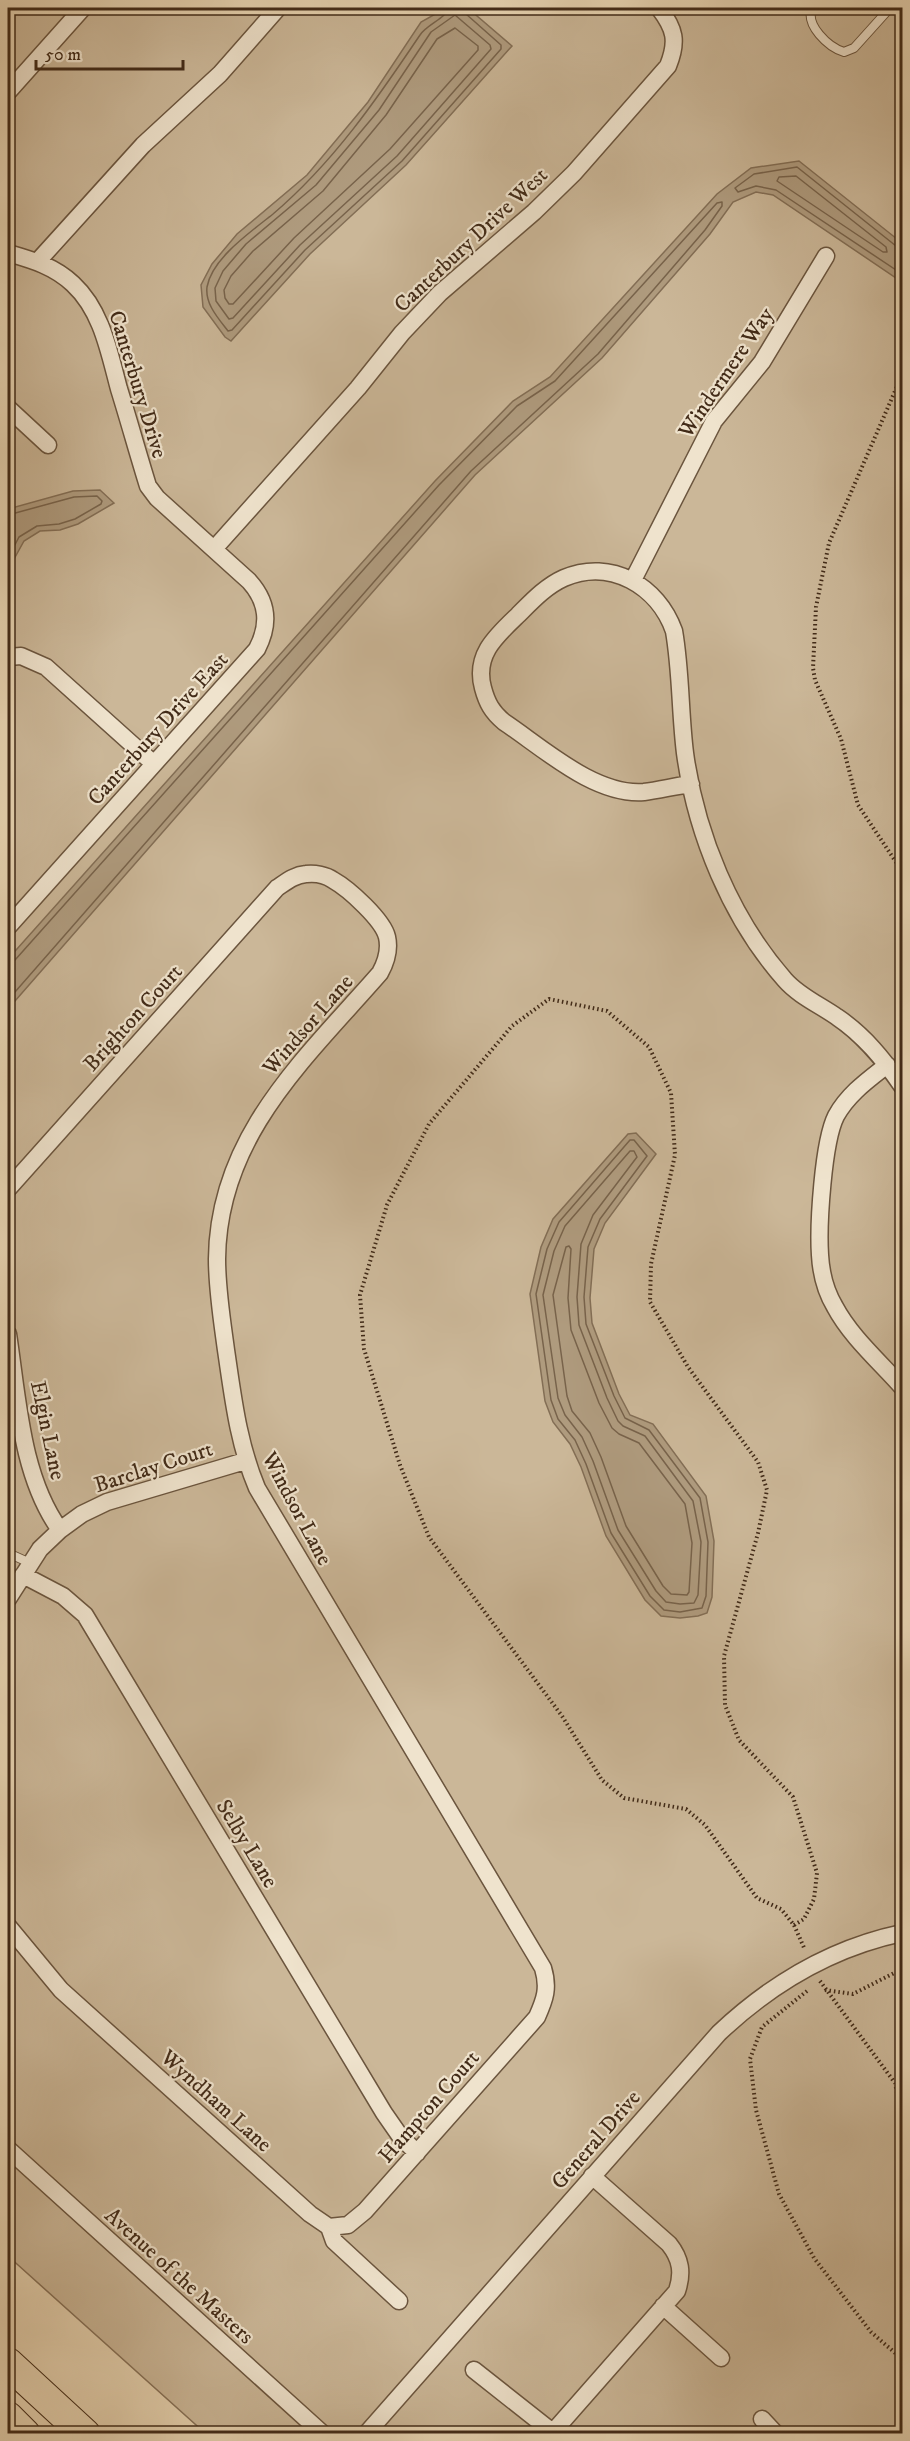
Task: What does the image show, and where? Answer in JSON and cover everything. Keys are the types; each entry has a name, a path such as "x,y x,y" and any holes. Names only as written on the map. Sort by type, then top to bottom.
{"highway":[{"path":"8,2363 86,2433"},
{"path":"8,2417 25,2433"}],"street":[{"path":"8,92 83,8"},
{"path":"38,261 143,145 219,74 278,8"},
{"name":"Canterbury Drive West","path":"214,549 358,388 402,333 432,301 470,265 534,212 574,173 668,66 674,53 675,38 671,24 659,8"},
{"name":"Canterbury Drive","path":"8,253 38,261 53,268 75,285 84,296 98,321 148,486 157,498 214,549"},
{"name":"Windermere Way","path":"633,580 714,421 762,362 826,256"},
{"path":"8,408 48,445"},
{"name":"Canterbury Drive East","path":"8,927 257,650 263,638 266,611 258,591 214,549"},
{"path":"691,784 644,792 612,788 597,783 504,722 494,713 486,702 480,677 486,650 494,639 550,585 576,573 605,572 633,580 652,594 662,605 674,631 691,784 700,822 717,870 732,900 758,944 795,990 839,1018 865,1040 903,1086"},
{"path":"8,657 21,656 46,667 154,764"},
{"name":"Windsor Lane","path":"292,878 306,874 320,874 333,880 383,926 387,939 387,960 380,973 289,1077 264,1110 246,1141 226,1196 218,1249 219,1299 237,1427 245,1461 263,1498 543,1968 547,1982 547,1996"},
{"name":"Brighton Court","path":"8,1189 277,888 292,878"},
{"path":"887,1065 853,1092 836,1116 830,1131 825,1156 820,1254 829,1295 843,1321 903,1388"},
{"name":"Elgin Lane","path":"8,1334 31,1472 42,1503 60,1530"},
{"name":"Barclay Court","path":"8,1599 26,1569 60,1530 82,1514 107,1502 245,1461"},
{"name":"Selby Lane","path":"26,1569 85,1615 384,2113 400,2136 417,2153"},
{"name":"Wyndham Lane","path":"8,1926 62,1990 310,2214 330,2227 334,2241 399,2301"},
{"name":"General Drive","path":"366,2433 719,2033 765,1993 812,1965 840,1952 903,1933"},
{"name":"Hampton Court","path":"330,2227 348,2225 365,2211 537,2017 547,1996"},
{"name":"Avenue of the Masters","path":"8,2149 323,2433"},
{"path":"474,2370 554,2433 676,2291 681,2277 678,2255 669,2244 592,2176"},
{"path":"663,2306 721,2358"},
{"path":"762,2419 776,2433"}],"lane":[{"path":"812,8 809,13 812,24 838,50 844,52 854,48 890,8"},
{"path":"8,1553 26,1569"}],"path":[{"path":"903,375 829,543 816,607 813,668 815,680 841,740 858,805 903,871"},
{"path":"795,1925 804,1919 814,1899 817,1873 793,1797 739,1740 724,1705 724,1656 758,1533 766,1490 758,1462 688,1367 650,1302 651,1264 675,1155 671,1093 649,1047 607,1011 549,999 512,1026 429,1124 387,1205 360,1294 364,1349 400,1466 429,1537 562,1716 602,1780 624,1798 686,1809 705,1825 757,1898 781,1909 795,1925 825,1990 894,2083 903,2117"},
{"path":"825,1990 853,1994 903,1970"},
{"path":"820,1982 762,2027 750,2059 756,2110 779,2194 814,2258 871,2332 903,2359"}],"shaded area":[{"path":"8,8 902,8 902,2433 205,2433 8,2256"}],"water":[{"path":"446,8 470,10 512,46 406,165 310,254 231,341 225,337 203,307 201,285 212,264 237,234 307,175 368,102 421,22"},
{"path":"799,161 902,243 902,282 773,195 756,192 733,202 710,234 602,358 475,475 8,1009 8,959 435,481 513,401 550,377 717,194 751,168"},
{"path":"100,490 114,503 78,524 60,530 40,531 24,541 8,570 8,509 73,491"},
{"path":"636,1133 656,1154 605,1223 594,1249 590,1298 592,1323 619,1394 630,1415 653,1424 706,1496 714,1541 712,1597 707,1613 680,1618 661,1616 645,1600 606,1536 581,1467 570,1444 553,1422 545,1401 530,1294 541,1247 553,1219 628,1134"}]}
